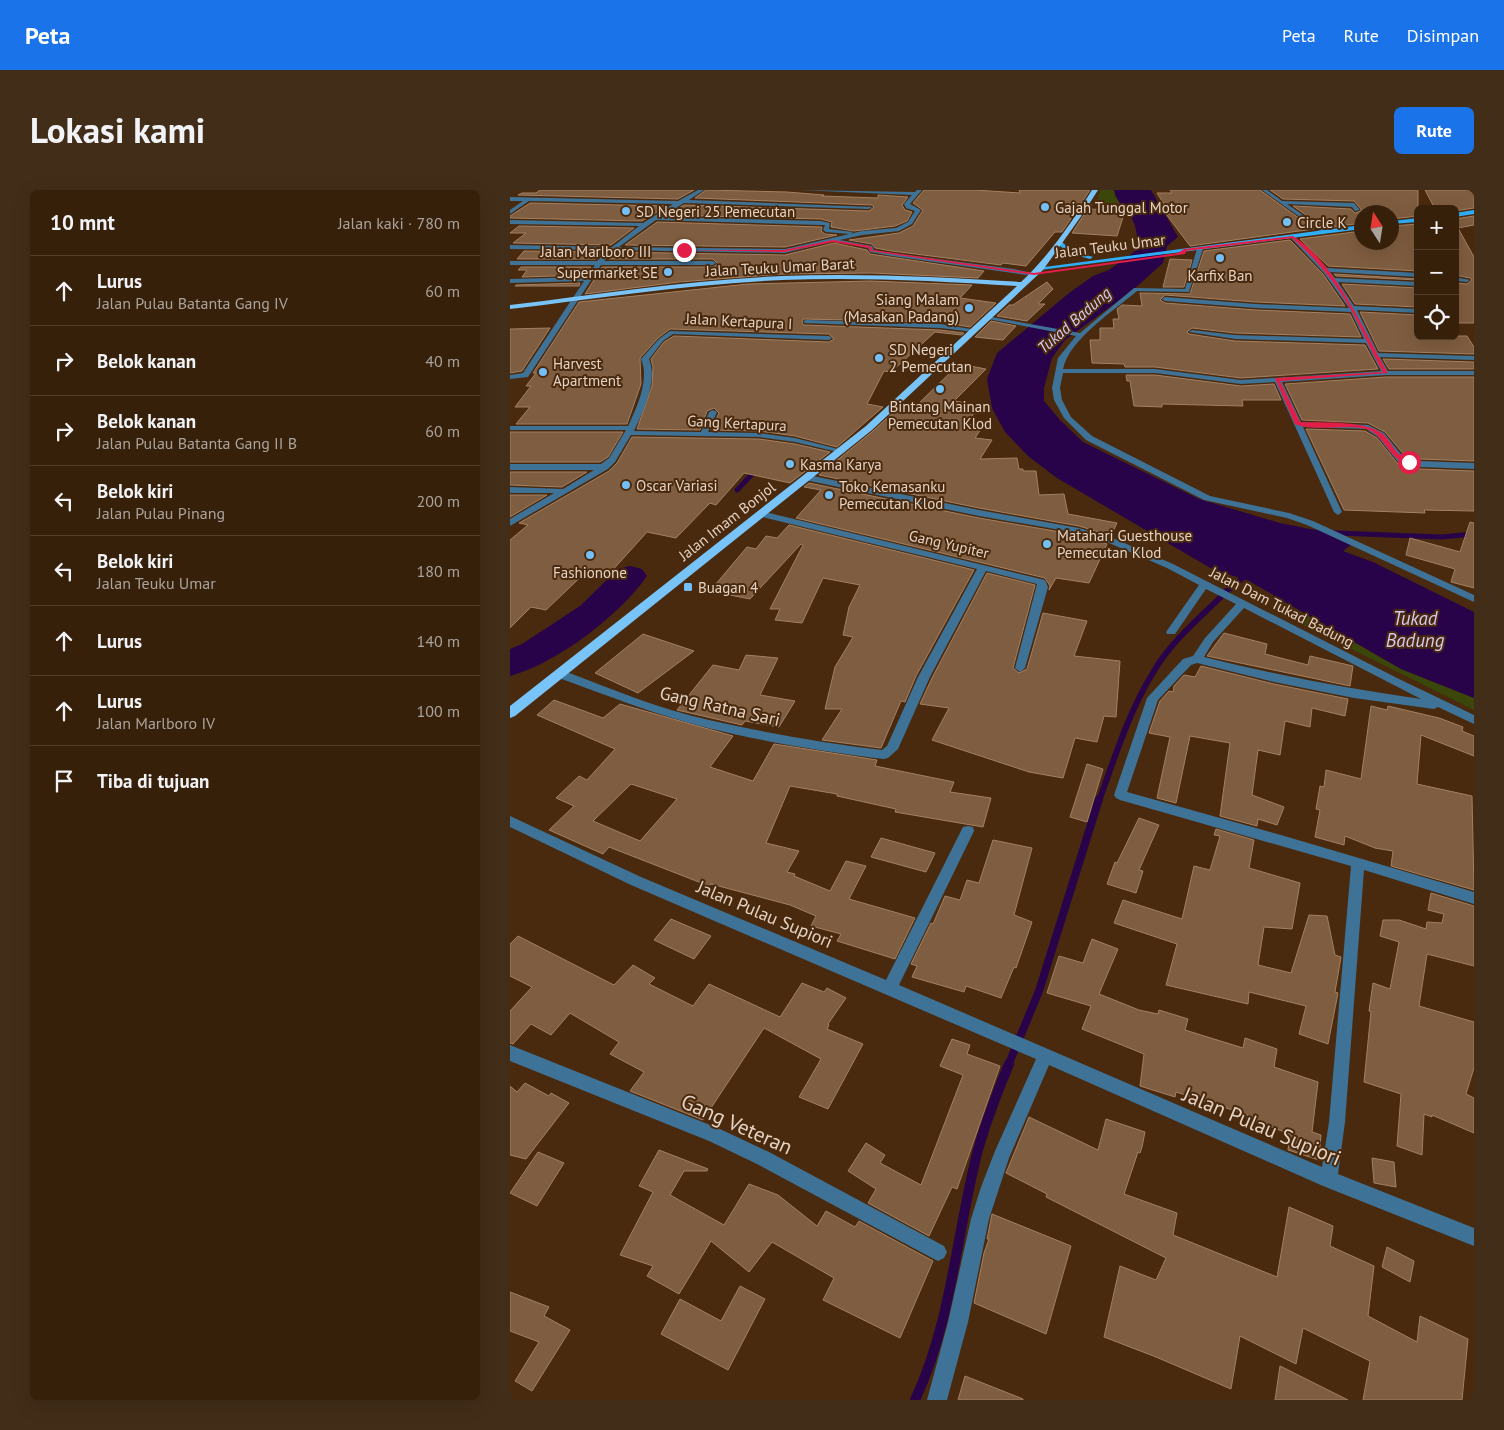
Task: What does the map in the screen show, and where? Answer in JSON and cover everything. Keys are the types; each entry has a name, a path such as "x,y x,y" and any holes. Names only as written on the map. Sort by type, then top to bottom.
{"highway":[{"name":"Jalan Imam Bonjol","path":"510,713 669,585 842,451 1040,268 1060,243 1095,190"},
{"name":"Jalan Teuku Umar Barat","path":"510,307 738,281 888,277 1023,284"}],"main road":[{"path":"1459,214 1474,212"},
{"path":"1399,222 1414,220"},
{"name":"Jalan Teuku Umar","path":"1040,268 1168,250 1200,249 1354,228"},
{"path":"1060,243 1066,250 1074,254 1109,259"},
{"name":"Jalan Teuku Umar","path":"1034,274 1178,254 1184,253 1184,250"}],"street":[{"path":"510,377 525,375 598,264 614,248 656,218 702,190"},
{"path":"801,190 918,192"},
{"path":"1264,190 1324,232"},
{"path":"656,218 825,223 828,224 826,230 862,233 890,231 902,228 913,220 918,211 907,204 918,192"},
{"path":"510,199 869,207"},
{"path":"510,212 527,200"},
{"path":"1282,202 1350,204 1354,206"},
{"path":"510,222 646,225"},
{"path":"510,247 775,251 833,241 862,233"},
{"path":"1293,237 1326,270 1333,280 1352,309 1367,341 1386,373"},
{"path":"833,241 870,247 872,251 895,255 976,264 1034,274"},
{"path":"1200,249 1188,291 1136,289 1080,334 1062,358 1056,388 1058,400 1068,418 1089,438 1132,462 1207,498 1289,516 1310,523 1474,599"},
{"name":"Jalan Marlboro III","path":"510,262 598,264 713,263"},
{"path":"1326,270 1414,275"},
{"path":"1459,279 1467,280"},
{"path":"510,281 588,280"},
{"path":"1333,280 1414,284"},
{"path":"1128,295 1146,297"},
{"path":"1158,299 1249,305 1414,311"},
{"path":"986,318 1080,334"},
{"path":"806,322 840,322 974,330"},
{"name":"Jalan Kertapura I","path":"631,431 644,399 649,368 645,359 654,347 672,332 829,338"},
{"path":"1192,332 1230,337 1367,341"},
{"path":"1375,355 1474,358"},
{"path":"1060,371 1154,371 1233,382 1386,373 1474,373"},
{"path":"1277,379 1338,512"},
{"path":"704,434 714,412"},
{"path":"1298,424 1368,427 1381,435 1401,460 1420,464 1474,466"},
{"path":"510,428 631,431"},
{"path":"510,523 605,467 620,449 631,431"},
{"name":"Gang Kertapura","path":"631,431 776,438 795,440 842,451"},
{"path":"510,467 605,467"},
{"name":"Jalan Dam Tukad Badung","path":"808,478 934,505 1096,535 1142,553 1474,720"},
{"path":"510,490 562,491"},
{"name":"Gang Yupiter","path":"761,514 1044,583 1020,668"},
{"name":"Gang Ratna Sari","path":"560,674 653,708 708,724 884,755 892,750 924,677 983,567"},
{"path":"1170,632 1207,586"},
{"path":"1197,659 1209,640 1242,604"},
{"path":"1442,705 1393,701 1338,691 1264,676 1197,659 1187,662 1153,698 1120,795 1474,898"},
{"name":"Jalan Pulau Supiori","path":"510,821 636,881 1007,1038 1329,1180 1474,1237"},
{"path":"890,988 968,831"},
{"path":"1329,1180 1337,1122 1358,863"},
{"name":"Gang Veteran","path":"510,1053 714,1135 763,1158 938,1252"},
{"path":"937,1400 958,1322 978,1228 990,1187 1040,1054"}],"green space":[{"path":"1100,190 1114,190 1115,196 1120,203 1097,203"},
{"path":"1279,600 1401,669 1474,698 1474,710 1273,610 1272,606"}],"water":[{"name":"Tukad Badung","path":"1114,190 1151,190 1178,237 1167,246 1163,263 1133,290 1065,340 1052,358 1044,388 1044,401 1060,420 1083,442 1199,499 1280,523 1320,531 1351,545 1343,551 1373,562 1474,612 1474,698 1401,669 1249,581 1212,569 1057,478 1028,456 1005,432 992,408 987,379 997,353 1069,293 1093,276 1109,270 1138,249 1133,221"}],"building":[{"path":"540,190 694,190 678,199 518,195 522,193 536,193"},
{"path":"706,190 787,192 824,195 822,196 878,198 878,195 908,197 902,205 905,210 912,212 907,221 895,226 854,231 831,227 832,222 821,219 667,215 684,205 869,211 874,207 872,205 695,198"},
{"path":"924,190 975,190 1020,193 1019,190 1090,190 1062,232 1055,232 1026,266 1003,263 1001,265 892,251 875,248 872,244 849,240 899,233 913,226 923,210 913,203"},
{"path":"1170,190 1260,190 1314,229 1190,246 1166,214 1170,214 1157,193 1172,193"},
{"path":"1270,190 1418,190 1418,205 1414,205 1414,216 1399,218 1399,205 1358,205 1354,201 1283,199"},
{"path":"1425,190 1474,190 1474,208 1459,210 1459,205 1433,205"},
{"path":"530,203 667,206 642,221 510,218 510,216"},
{"path":"1091,204 1091,209 1125,211 1117,236 1072,233"},
{"path":"1293,206 1351,209 1354,212 1354,224 1325,228"},
{"path":"1474,216 1474,225 1459,228 1459,218"},
{"path":"657,222 822,227 821,231 825,234 837,235 785,247 625,245"},
{"path":"1414,224 1414,271 1328,266 1300,239 1354,232 1354,250 1399,250 1399,225"},
{"path":"519,226 634,228 611,245 513,243 526,233 510,233"},
{"path":"1459,230 1474,257 1474,323 1459,323 1459,283 1467,284 1472,280 1459,276"},
{"path":"1290,240 1323,274 1345,306 1165,295 1160,300 1165,303 1256,310 1350,314 1361,337 1235,333 1192,328 1187,332 1189,334 1235,341 1365,345 1378,369 1241,378 1155,367 1125,367 1124,364 1092,363 1090,340 1100,340 1100,328 1114,328 1113,319 1119,319 1117,309 1122,305 1142,306 1140,293 1190,294 1204,251"},
{"path":"834,243 867,250 870,254 984,271 978,278 872,273 782,274 679,282 585,294 602,267 713,267 718,264 713,259 609,259 616,252 785,255"},
{"path":"524,251 604,252 596,259 517,259"},
{"path":"1170,259 1192,260 1184,287 1163,287"},
{"path":"521,267 591,267 585,275 522,277 527,270 518,270"},
{"path":"1334,274 1414,280 1336,276"},
{"path":"870,281 972,285 960,298 996,303 970,327 940,322 803,319 802,323 804,325 940,330 964,333 962,335 935,332 891,372 884,371 867,404 883,407 837,447 795,436 759,431 711,430 719,413 714,408 707,411 700,430 637,429 652,386 653,367 651,359 664,342 674,336 829,342 834,339 829,334 670,329 658,338 640,358 641,384 627,424 516,424 530,407 515,407 531,386 526,386 536,373 533,373 579,302 748,284"},
{"path":"1047,282 1053,289 1038,304 1045,304 1027,321 997,316 1009,305 1013,305"},
{"path":"580,283 579,286 515,286 516,285"},
{"path":"1342,284 1414,288 1414,307 1355,304"},
{"path":"1360,312 1414,315 1414,340 1459,340 1459,336 1467,336 1474,347 1474,354 1379,351"},
{"path":"991,321 1016,326 1003,340 975,337"},
{"path":"550,328 522,371 510,373 510,329"},
{"path":"1383,359 1474,362 1474,369 1389,369"},
{"path":"959,364 986,369 954,401 980,405 966,424 983,426 975,438 992,440 980,459 1017,458 1019,469 1023,469 1023,471 1036,471 1039,495 1064,494 1068,514 1117,523 1111,536 1079,526 979,508 819,475 896,410 910,412"},
{"path":"1126,375 1155,375 1241,386 1274,384 1281,400 1242,400 1243,406 1162,404 1162,407 1134,406 1130,381 1127,381"},
{"path":"1386,377 1474,377 1474,461 1420,459 1405,456 1385,432 1368,423 1302,420 1285,384"},
{"path":"1306,429 1365,431 1377,438 1398,464 1420,469 1474,471 1474,511 1424,510 1425,513 1344,510"},
{"path":"510,432 623,432 608,457 600,462 510,462"},
{"path":"632,437 759,439 795,444 830,452 790,483 744,473 716,505 710,503 676,538 647,532 610,573 589,569 546,610 531,607 510,628 510,540 528,525 519,523 609,471 617,463"},
{"path":"510,472 587,472 562,487 510,485"},
{"path":"809,483 979,518 1078,535 1107,544 1089,583 1056,578 1049,590 1050,586 1045,578 796,518 821,490 804,487"},
{"path":"510,495 547,495 510,517"},
{"path":"1470,522 1474,523 1474,588 1451,582 1455,569 1406,555 1410,538 1460,552"},
{"path":"789,525 974,570 916,676 905,702 901,701 881,748 822,740 842,709 825,709 835,667 853,637 843,635 849,607 860,585 823,578 802,623 775,620 780,609 770,609 803,545 801,544 750,599 710,591 747,547 756,549 766,536 777,538"},
{"path":"987,573 1035,585 1013,668 1019,673 1027,669 1043,613 1087,621 1074,656 1120,661 1116,717 1104,716 1097,742 1075,738 1063,778 1029,772 932,740 949,708 920,704"},
{"path":"1224,633 1267,644 1265,654 1308,665 1310,656 1353,666 1350,686 1207,656"},
{"path":"643,634 694,651 638,693 595,673"},
{"path":"746,655 778,658 760,695 795,701 779,727 745,721 742,725 677,710 713,665 739,670"},
{"path":"1201,666 1274,684 1348,699 1345,716 1312,708 1310,727 1285,721 1280,755 1258,750 1252,795 1284,807 1277,825 1258,819 1257,826 1220,816 1230,743 1190,736 1176,803 1157,798 1170,737 1149,733 1160,701 1169,691 1173,692 1174,686 1184,675 1195,677"},
{"path":"554,700 603,718 620,704 733,736 710,767 753,781 774,744 877,760 875,766 954,782 950,792 991,798 983,827 895,812 896,809 837,796 837,794 790,786 766,843 799,851 787,872 830,891 846,861 866,866 849,899 915,918 895,959 837,941 841,934 811,926 816,916 790,905 711,884 709,886 609,847 603,854 549,830 574,806 556,798 579,776 587,780 615,749 537,715","holes":["631,784 677,799 640,841 593,821"]},
{"path":"1371,706 1387,710 1388,706 1439,718 1463,727 1462,731 1474,736 1474,756 1421,735 1417,784 1472,796 1474,890 1391,866 1393,851 1375,848 1345,836 1344,845 1315,837 1320,810 1316,809 1320,786 1324,787 1326,770 1361,779"},
{"path":"1087,764 1103,769 1087,822 1070,817"},
{"path":"1139,818 1159,825 1139,870 1143,871 1136,893 1107,884 1115,862 1117,863"},
{"path":"1216,829 1254,840 1249,868 1300,883 1292,929 1264,927 1258,965 1291,973 1309,915 1327,916 1335,955 1341,957 1335,992 1338,993 1328,1044 1299,1034 1306,1006 1249,992 1248,1004 1166,985 1177,944 1114,923 1123,900 1182,919 1194,866 1210,870 1220,836 1214,835"},
{"path":"881,838 935,853 926,872 871,857"},
{"path":"993,840 1032,848 1014,915 1032,922 1016,968 1014,967 1001,998 966,986 964,992 912,977 917,966 911,964 931,923 933,924 945,896 960,900 967,880 979,883"},
{"path":"1431,893 1474,906 1474,966 1427,954 1419,1006 1474,1022 1474,1068 1466,1094 1474,1098 1474,1133 1432,1115 1432,1117 1424,1114 1422,1155 1397,1146 1401,1094 1364,1082 1373,983 1390,989 1399,942 1380,936 1383,920 1399,920 1426,929 1427,922 1442,923 1444,914 1428,910"},
{"path":"671,919 711,936 694,959 654,940"},
{"path":"518,936 614,985 633,965 655,978 649,984 693,1006 709,984 780,1017 802,983 824,992 827,988 846,998 828,1024 827,1029 863,1044 828,1109 799,1097 821,1059 764,1028 703,1120 630,1091 644,1072 610,1054 619,1042 570,1013 551,1035 531,1024 513,1044 510,1043 510,1011 532,987 510,976 510,944"},
{"path":"1092,939 1118,949 1099,994 1139,1010 1158,1014 1159,1010 1188,1019 1185,1030 1243,1048 1245,1038 1277,1049 1274,1067 1318,1082 1312,1132 1321,1135 1319,1160 1288,1150 1290,1134 1247,1118 1248,1115 1176,1092 1175,1097 1140,1086 1144,1054 1082,1029 1091,1006 1047,993 1059,956 1083,963"},
{"path":"952,1039 970,1045 967,1054 1000,1066 957,1189 952,1187 929,1236 868,1203 876,1189 848,1171 866,1143 885,1155 880,1163 921,1185 963,1075 940,1066"},
{"path":"525,1083 549,1096 551,1093 569,1103 526,1159 510,1155 510,1086 517,1092"},
{"path":"1029,1117 1098,1150 1106,1119 1145,1132 1140,1153 1138,1152 1124,1194 1177,1213 1173,1235 1277,1277 1289,1207 1333,1226 1330,1246 1374,1266 1368,1316 1417,1342 1420,1316 1468,1339 1462,1400 1363,1400 1370,1361 1303,1328 1296,1364 1240,1336 1231,1389 1104,1337 1120,1266 1156,1280 1166,1258 1046,1197 1047,1194 1006,1173"},
{"path":"659,1150 708,1169 707,1171 684,1171 670,1195 724,1225 749,1184 778,1195 817,1226 826,1211 855,1227 859,1221 933,1261 900,1338 823,1300 834,1278 772,1242 749,1272 711,1241 679,1294 647,1276 653,1266 620,1255 653,1192 639,1186"},
{"path":"538,1152 564,1163 537,1206 510,1193"},
{"path":"1372,1158 1394,1162 1396,1187 1374,1183"},
{"path":"992,1214 1071,1246 1046,1334 974,1303 984,1253 989,1239 987,1239"},
{"path":"1387,1247 1414,1261 1410,1282 1382,1267"},
{"path":"740,1286 765,1299 728,1370 661,1334 680,1299 721,1321"},
{"path":"510,1292 549,1307 544,1316 570,1330 532,1391 515,1381 539,1342 510,1331"},
{"path":"1280,1366 1348,1400 1275,1400"},
{"path":"965,1376 1023,1399 1023,1400 958,1400"}],"waterway":[{"path":"737,490 757,469"},
{"path":"1310,532 1441,537 1474,534"},
{"path":"1227,591 1249,573"},
{"path":"510,664 535,652 592,614 630,576"},
{"path":"1099,801 1130,718 1154,671 1179,638 1228,590"},
{"path":"1008,1066 1039,991 1099,799"},
{"path":"915,1400 927,1370 945,1308 978,1150 1009,1064"}],"place":[{"name":"Gajah Tunggal Motor","path":"1045,207"},
{"name":"SD Negeri 25 Pemecutan","path":"626,211"},
{"name":"Circle K","path":"1287,222"},
{"name":"Karfix Ban","path":"1220,258"},
{"name":"Supermarket SE","path":"668,272"},
{"name":"Siang Malam (Masakan Padang)","path":"969,308"},
{"name":"SD Negeri 2 Pemecutan","path":"879,358"},
{"name":"Harvest Apartment","path":"543,372"},
{"name":"Bintang Mainan Pemecutan Klod","path":"940,389"},
{"name":"Kasma Karya","path":"790,464"},
{"name":"Oscar Variasi","path":"626,485"},
{"name":"Toko Kemasanku Pemecutan Klod","path":"829,495"},
{"name":"Matahari Guesthouse Pemecutan Klod","path":"1047,544"},
{"name":"Fashionone","path":"590,555"},
{"name":"Buagan 4","path":"688,587"}],"route":[{"path":"684,250 784,251 833,241 870,247 872,251 976,264 1034,274 1178,254 1184,253 1184,250 1293,237 1310,252 1333,280 1353,310 1367,341 1386,373 1277,379 1298,424 1368,427 1381,435 1398,458 1409,462"}]}
